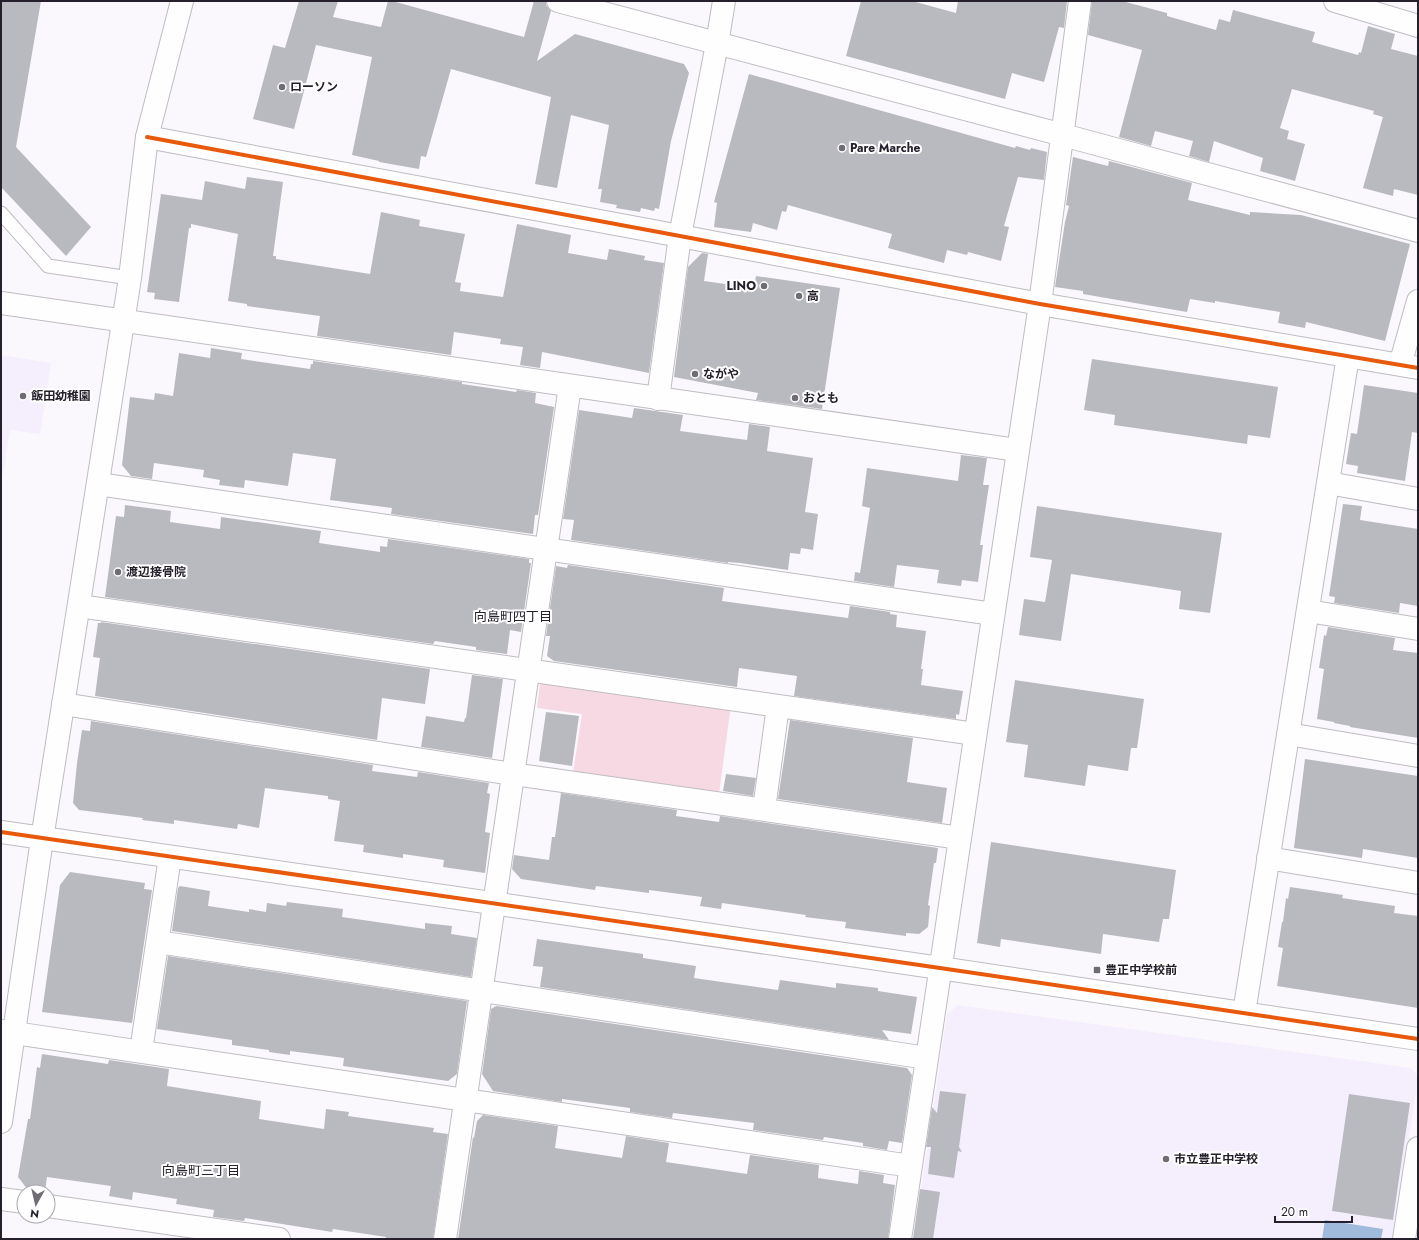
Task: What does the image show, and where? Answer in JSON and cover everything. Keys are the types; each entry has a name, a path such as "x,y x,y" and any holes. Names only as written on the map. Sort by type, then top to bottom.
{"street":[{"path":"1,1122 7,1032 42,838 124,321 147,137 182,1"},
{"path":"558,1 1063,134 1418,231"},
{"path":"658,399 680,236 724,1"},
{"path":"900,1239 1040,304 1080,1"},
{"path":"1334,1 1418,26"},
{"path":"147,137 1040,304 1409,367 1418,301"},
{"path":"1,303 1018,450"},
{"path":"1244,1013 1348,356"},
{"path":"445,1239 570,386"},
{"path":"1328,483 1418,499"},
{"path":"98,484 993,614"},
{"path":"79,606 975,734"},
{"path":"1308,611 1418,629"},
{"path":"63,704 513,774 960,838"},
{"path":"764,809 778,706"},
{"path":"1288,734 1418,756"},
{"path":"1,832 1418,1039"},
{"path":"141,1051 170,857"},
{"path":"1268,858 1418,883"},
{"path":"158,942 927,1058"},
{"path":"7,1032 911,1166"},
{"path":"1404,1239 1415,1192 1418,1148"},
{"path":"1,1199 16,1201"},
{"path":"56,1207 279,1239"}],"lane":[{"path":"1,212 48,266 130,278"}],"shaded area":[{"name":"飯田幼稚園","path":"1,355 51,363 40,434 10,430 1,485"},
{"path":"546,678 731,705 719,794 573,773 582,714 537,708 540,683"},
{"name":"市立豊正中学校","path":"957,1005 1411,1068 1418,1076 1418,1079 1394,1239 914,1239 947,1015"}],"water":[{"path":"1325,1220 1383,1229 1381,1239 1322,1239"}],"building":[{"path":"1,1 41,1 16,147 91,227 66,256 1,187"},
{"path":"299,1 338,1 333,17 381,27 388,1 392,1 524,37 534,1 546,1 546,5 551,11 537,61 575,34 684,64 689,73 671,141 659,209 655,208 654,211 641,208 640,212 616,208 617,205 600,202 602,189 598,189 609,125 571,115 557,188 535,184 551,97 451,69 426,157 421,156 419,169 379,162 352,155 372,57 316,45 294,129 253,119 273,45 285,48"},
{"path":"861,1 912,1 956,13 958,1 1067,1 1064,28 1059,27 1044,82 1012,73 1005,99 846,56"},
{"path":"1092,1 1122,1 1167,13 1167,16 1216,30 1219,19 1230,22 1233,10 1315,32 1312,42 1358,55 1359,52 1361,53 1368,26 1395,34 1391,49 1418,56 1418,195 1394,189 1393,196 1363,188 1383,117 1373,114 1374,111 1292,89 1280,128 1289,131 1287,139 1305,144 1295,181 1260,171 1263,158 1214,141 1209,162 1189,156 1193,141 1155,131 1151,146 1119,137 1142,50 1088,35"},
{"path":"749,74 1015,148 1016,146 1030,150 1031,148 1047,152 1044,180 1018,177 1004,226 1009,227 1001,261 968,252 967,255 947,250 944,263 888,248 892,234 788,205 786,212 782,211 777,230 753,223 751,232 714,227 717,203 714,202"},
{"path":"1073,157 1108,166 1109,161 1192,183 1188,200 1250,215 1250,212 1301,215 1410,244 1385,341 1306,322 1305,328 1278,323 1280,312 1215,301 1215,303 1190,299 1187,312 1083,294 1083,291 1055,287 1065,222 1069,206 1066,205"},
{"path":"247,177 283,182 273,256 276,256 276,259 370,274 381,212 420,220 419,226 465,234 455,282 461,283 460,291 503,297 517,224 571,235 568,253 607,260 609,249 645,256 644,260 664,263 649,373 542,352 540,368 520,365 523,347 500,344 501,339 454,332 451,355 317,336 320,316 247,306 247,304 228,301 238,234 191,224 191,228 189,228 179,302 154,299 155,293 147,292 161,194 202,200 205,181 245,189"},
{"path":"702,253 708,254 704,281 754,288 756,276 840,288 822,409 756,400 758,393 674,377 688,267"},
{"path":"211,348 242,353 241,359 310,369 313,361 462,382 462,384 516,392 517,390 536,393 535,403 554,407 538,515 535,515 533,534 391,514 392,508 330,500 336,459 293,453 288,486 245,480 244,488 219,485 220,480 203,477 204,470 154,463 152,479 131,476 122,465 130,397 154,400 155,393 173,396 179,353 210,358"},
{"path":"1092,359 1278,387 1270,438 1248,435 1247,444 1114,425 1115,415 1084,410"},
{"path":"1364,385 1418,393 1418,433 1412,432 1405,481 1357,473 1358,466 1346,464 1351,433 1357,434"},
{"path":"634,408 683,415 680,431 747,440 749,424 770,427 767,451 813,458 805,512 818,514 813,550 801,548 800,554 790,553 788,570 740,563 728,563 571,540 574,520 563,519 579,410 632,418"},
{"path":"961,455 987,458 983,485 989,485 980,545 983,545 978,582 962,580 961,586 937,583 939,570 897,565 894,587 854,581 855,572 860,573 870,508 862,506 867,468 958,481"},
{"path":"1343,504 1362,506 1360,520 1418,529 1418,606 1400,603 1399,613 1334,603 1335,597 1329,596"},
{"path":"125,505 171,511 170,522 220,529 221,517 321,531 319,543 380,552 380,546 387,547 388,539 529,559 529,563 531,563 521,632 510,630 507,654 476,650 476,647 435,641 433,644 105,597 116,516 124,517"},
{"path":"1037,506 1222,533 1210,613 1179,609 1181,591 1071,574 1061,641 1019,635 1024,599 1045,602 1052,560 1030,557"},
{"path":"568,565 724,588 722,601 848,618 850,606 890,612 890,614 897,615 896,627 926,631 921,669 923,669 921,685 963,691 959,715 956,714 956,719 794,696 797,676 739,668 737,687 554,661 547,656 550,636 546,636 556,566 567,568"},
{"path":"101,622 430,669 425,704 382,698 377,740 95,696 100,658 93,657 98,623"},
{"path":"1328,627 1395,638 1393,650 1418,653 1418,738 1350,727 1317,719 1324,669 1319,668 1324,635 1326,636"},
{"path":"472,675 503,679 492,758 421,747 426,716 464,722 466,718"},
{"path":"1015,680 1144,699 1137,748 1131,748 1128,771 1088,765 1085,786 1024,777 1028,745 1006,742"},
{"path":"546,712 579,716 572,766 539,761"},
{"path":"790,720 913,738 907,782 947,788 942,823 778,799"},
{"path":"91,721 373,765 372,771 417,777 418,772 489,783 487,793 490,794 485,832 490,833 485,873 443,867 444,860 403,854 403,858 363,852 364,845 334,841 340,801 328,799 328,796 265,788 259,828 238,824 237,829 174,820 174,824 142,820 143,818 79,810 73,803 77,763 82,730 90,731"},
{"path":"1305,759 1418,776 1418,858 1363,849 1362,858 1294,848"},
{"path":"726,774 756,778 753,796 723,791"},
{"path":"561,793 677,810 676,816 719,822 720,816 938,848 936,863 934,863 928,905 930,906 928,927 919,934 906,933 906,936 845,928 846,922 805,917 806,915 722,903 721,909 700,906 702,897 649,890 649,893 596,886 595,890 521,879 512,869 514,855 549,860 552,837 555,837"},
{"path":"991,842 1176,870 1169,919 1163,919 1159,942 1103,934 1101,954 1001,939 1000,947 977,943"},
{"path":"70,872 145,883 144,889 152,890 132,1023 42,1012 60,885"},
{"path":"180,886 210,891 208,906 249,912 249,909 266,912 267,903 286,906 287,902 343,909 342,917 425,929 425,923 452,926 451,934 477,938 471,977 172,931 178,888"},
{"path":"1290,887 1343,895 1342,898 1395,906 1394,913 1418,916 1418,1008 1277,986 1283,948 1278,947 1286,898 1288,899"},
{"path":"537,939 643,954 643,958 696,966 694,978 778,990 780,980 836,988 836,983 878,988 878,991 917,997 911,1034 882,1030 889,1040 540,987 543,967 533,966"},
{"path":"168,956 467,1001 457,1074 448,1081 343,1066 344,1058 290,1051 290,1055 269,1052 269,1050 232,1045 232,1040 157,1029"},
{"path":"496,1006 907,1068 912,1075 902,1143 889,1141 887,1150 863,1146 863,1143 824,1137 823,1140 753,1130 754,1123 673,1113 672,1118 630,1112 630,1108 562,1099 562,1102 493,1091 482,1074 491,1009"},
{"path":"42,1054 108,1064 109,1060 169,1069 167,1086 261,1101 259,1119 324,1129 326,1109 349,1112 348,1116 434,1128 433,1132 448,1134 433,1239 385,1239 386,1237 333,1229 332,1232 245,1218 244,1221 213,1217 214,1210 176,1204 177,1199 133,1192 132,1200 109,1196 111,1186 47,1177 46,1184 23,1184 18,1177 28,1119 30,1119 37,1067 40,1068"},
{"path":"940,1091 966,1094 959,1147 962,1152 958,1151 954,1178 928,1174 931,1147 926,1147 932,1107 937,1113"},
{"path":"1349,1094 1410,1103 1393,1220 1332,1211"},
{"path":"483,1115 558,1126 555,1148 622,1158 626,1136 669,1143 666,1162 747,1174 750,1155 819,1165 818,1178 858,1184 859,1171 884,1175 883,1183 895,1185 888,1239 458,1239 473,1137 474,1138 477,1121"},
{"path":"920,1189 940,1192 933,1239 913,1239"}],"cycle path":[{"path":"147,137 1040,304 1418,368"},
{"path":"1,832 1418,1039"}],"place":[{"name":"ローソン","path":"282,87"},
{"name":"Pare Marche","path":"842,148"},
{"name":"LINO","path":"764,286"},
{"name":"高","path":"799,296"},
{"name":"ながや","path":"695,374"},
{"name":"飯田幼稚園","path":"23,396"},
{"name":"おとも","path":"795,398"},
{"name":"渡辺接骨院","path":"118,572"},
{"name":"豊正中学校前","path":"1097,970"},
{"name":"市立豊正中学校","path":"1166,1159"}],"district":[{"name":"向島町四丁目","path":"513,616"},
{"name":"向島町三丁目","path":"201,1170"}]}
